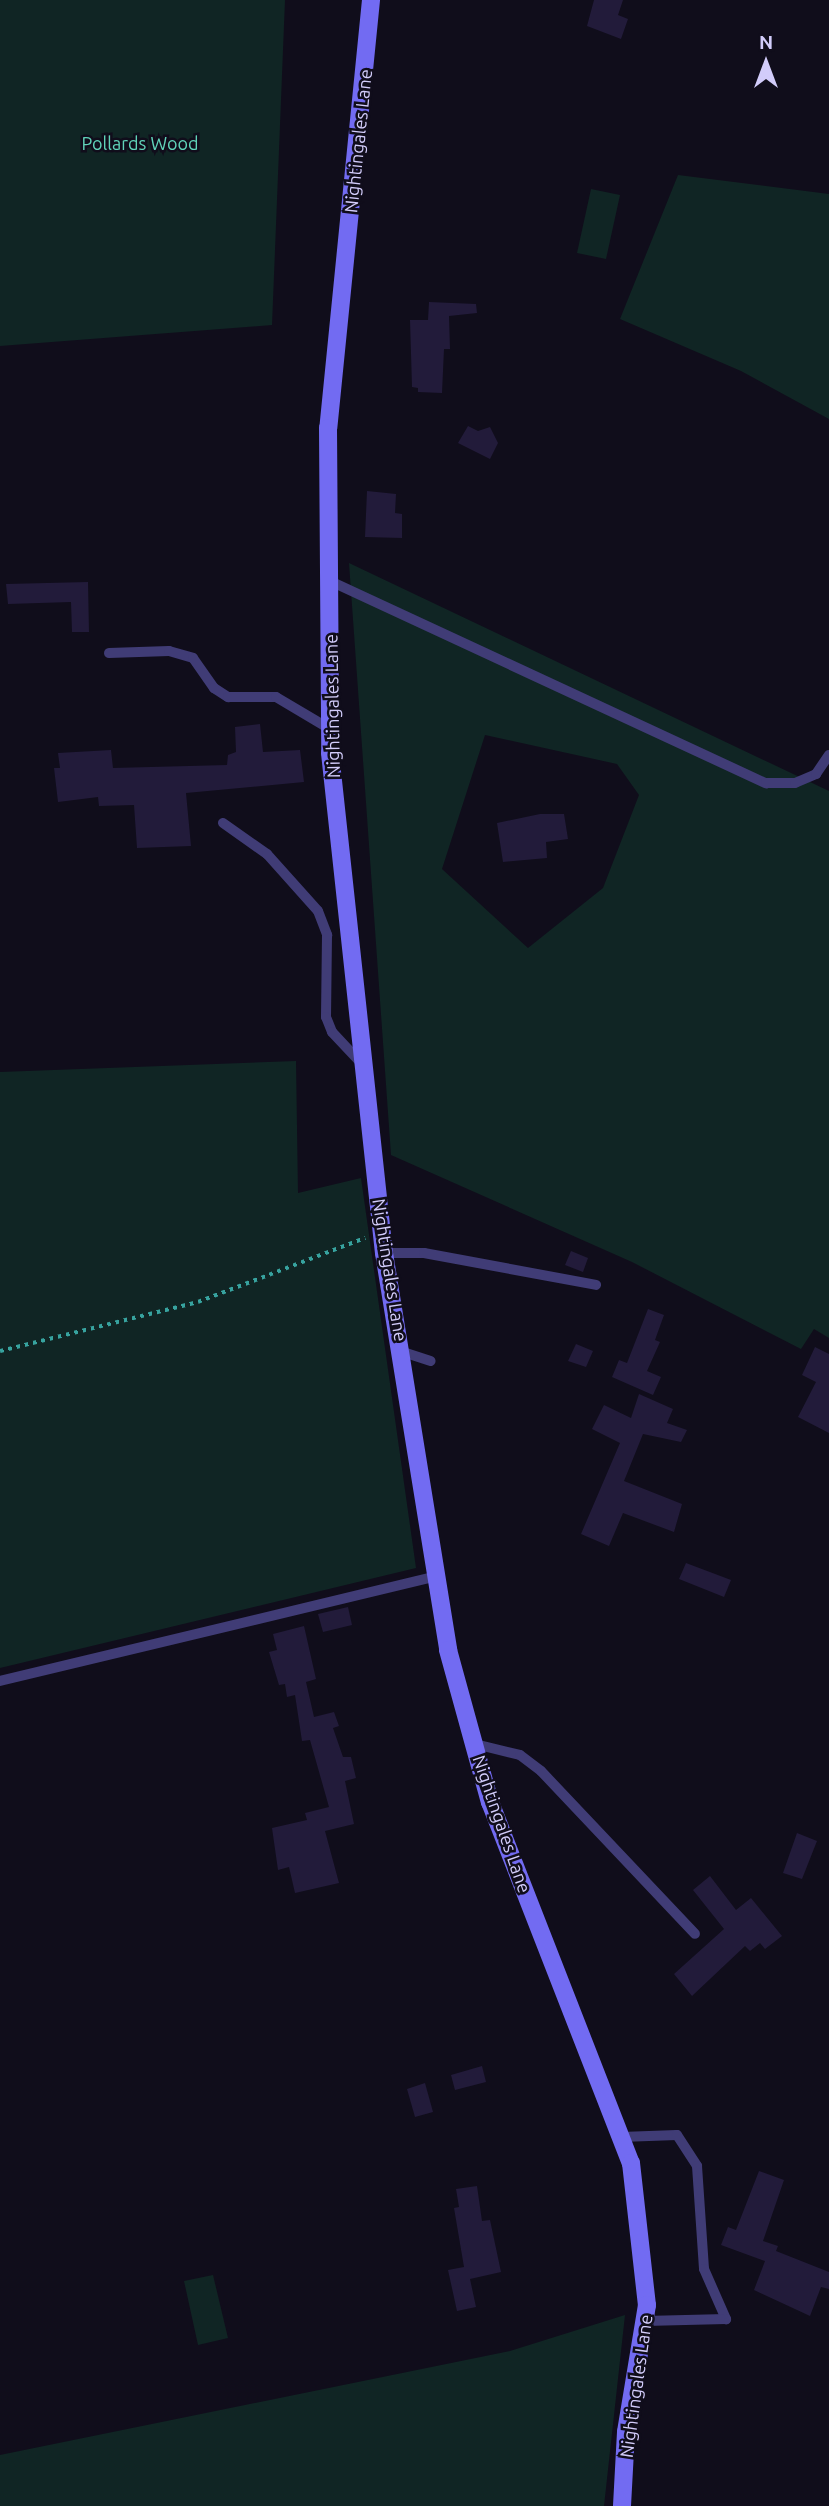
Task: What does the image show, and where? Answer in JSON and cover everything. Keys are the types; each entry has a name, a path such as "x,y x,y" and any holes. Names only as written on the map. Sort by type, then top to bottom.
{"main road":[{"name":"Nightingales Lane","path":"371,0 328,428 330,729 362,1063 384,1253 403,1352 434,1577 448,1650 491,1802 631,2163 648,2305 626,2432 622,2506"}],"lane":[{"path":"330,581 766,783 795,783 816,774 829,755"},
{"path":"109,653 169,651 193,659 215,688 228,697 276,697 330,729"},
{"path":"223,823 268,855 318,911 327,935 326,1017 332,1032 362,1063"},
{"path":"384,1253 424,1253 596,1284"},
{"path":"403,1352 430,1362"},
{"path":"0,1681 434,1577"},
{"path":"475,1744 520,1755 541,1771 695,1934"},
{"path":"621,2137 677,2135 697,2166 704,2269 726,2319 645,2321"}],"path":[{"path":"0,1351 198,1302 369,1237"}],"green space":[{"name":"Pollards Wood","path":"0,0 285,0 272,325 0,346"},
{"path":"678,175 829,194 829,419 741,371 620,319"},
{"path":"591,189 620,195 606,259 577,253"},
{"path":"349,563 829,791 829,1338 814,1329 801,1349 632,1262 391,1155","holes":["485,735 617,764 639,795 603,888 528,948 442,869"]},
{"path":"296,1061 298,1193 361,1178 416,1568 0,1668 0,1072"},
{"path":"213,2275 228,2338 198,2345 184,2281"},
{"path":"625,2315 604,2506 0,2506 0,2455 510,2351"}],"building":[{"path":"594,0 623,0 618,15 628,19 621,39 587,26"},
{"path":"429,302 476,304 477,313 449,316 450,349 444,349 442,393 418,392 418,388 412,387 410,320 428,320"},
{"path":"468,426 478,431 490,427 498,443 490,459 458,443"},
{"path":"367,491 396,494 395,513 402,514 402,538 365,537"},
{"path":"88,582 89,632 72,632 71,602 8,604 6,584"},
{"path":"260,724 263,752 300,750 304,782 186,793 191,846 137,848 134,805 99,806 98,797 58,802 54,768 60,768 58,753 111,750 113,768 227,765 228,755 236,752 235,727"},
{"path":"540,814 564,814 568,839 546,842 547,858 503,862 497,823"},
{"path":"571,1251 588,1258 583,1272 565,1265"},
{"path":"648,1309 664,1315 655,1340 660,1342 647,1371 661,1377 653,1395 612,1377 619,1360 627,1363"},
{"path":"576,1344 593,1351 586,1367 568,1361"},
{"path":"815,1347 829,1354 829,1433 798,1417 816,1382 802,1375"},
{"path":"639,1394 673,1409 667,1423 687,1430 681,1442 643,1434 624,1481 682,1504 674,1532 623,1513 609,1546 581,1534 620,1443 592,1429 604,1405 631,1418"},
{"path":"686,1563 731,1580 724,1597 679,1579"},
{"path":"348,1607 352,1625 323,1632 318,1614"},
{"path":"304,1626 316,1679 306,1682 314,1717 334,1712 339,1726 333,1728 343,1757 351,1757 356,1778 345,1781 354,1824 325,1831 339,1883 295,1893 289,1867 278,1870 272,1828 307,1820 305,1813 329,1807 310,1740 302,1741 295,1695 287,1697 285,1684 279,1685 269,1652 277,1650 273,1634"},
{"path":"797,1833 817,1841 802,1879 783,1873"},
{"path":"710,1876 736,1910 751,1898 782,1936 765,1949 760,1943 750,1951 745,1946 692,1996 674,1974 724,1929 693,1890"},
{"path":"482,2066 486,2082 455,2090 451,2075"},
{"path":"425,2083 433,2112 415,2117 407,2089"},
{"path":"759,2171 784,2180 763,2241 778,2246 776,2251 829,2272 829,2289 821,2287 810,2316 754,2290 765,2261 721,2245 728,2227 736,2230"},
{"path":"477,2186 482,2221 490,2220 501,2272 470,2279 476,2307 457,2311 448,2270 464,2267 454,2208 459,2207 456,2189"}]}
